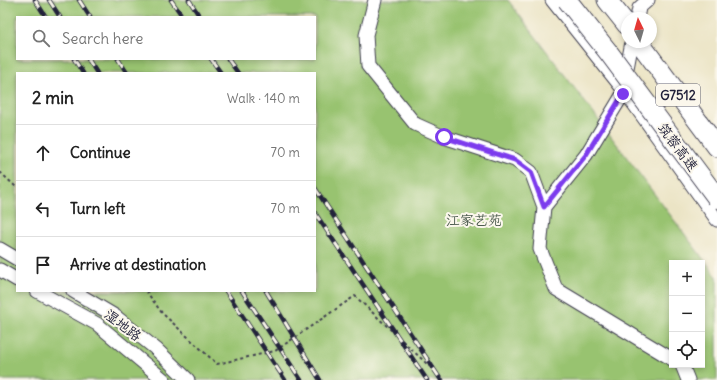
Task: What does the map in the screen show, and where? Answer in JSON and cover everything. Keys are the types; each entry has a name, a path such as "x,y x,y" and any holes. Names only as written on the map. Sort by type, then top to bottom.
{"highway":[{"name":"筑蓉高速","path":"567,0 609,53 717,198"},
{"path":"607,0 621,18"},
{"name":"G7512","path":"643,48 717,147"}],"street":[{"path":"375,0 366,35 368,66 416,124 444,137 515,160 531,172 544,207 540,248 556,289 669,357"},
{"path":"552,0 622,89 717,220"},
{"path":"638,12 639,8 648,0"},
{"path":"544,207 586,155 623,94 622,89 631,48"},
{"path":"0,249 16,258"},
{"path":"0,270 16,279"},
{"name":"湿地路","path":"39,292 97,324 164,380"},
{"name":"湿地路","path":"75,292 115,316 156,349 188,380"},
{"path":"683,368 688,380"}],"path":[{"path":"0,172 16,187"},
{"path":"147,292 162,312 217,364 275,351 355,296 444,380"}],"green space":[{"name":"江家艺苑","path":"0,0 508,0 704,260 669,260 669,368 705,368 705,261 717,277 717,380 0,380"}],"railway":[{"path":"35,0 45,16"},
{"path":"49,0 59,16"},
{"path":"79,0 89,16"},
{"path":"171,0 182,16"},
{"path":"189,0 199,16"},
{"path":"75,60 82,72"},
{"path":"89,60 96,72"},
{"path":"119,60 126,72"},
{"path":"212,60 220,72"},
{"path":"229,60 237,72"},
{"path":"316,190 441,380"},
{"path":"316,214 427,380"},
{"path":"227,292 285,380"},
{"path":"243,292 301,380"},
{"path":"267,292 320,380"}],"route":[{"path":"444,137 515,160 531,172 544,207 586,155 623,94"}]}
